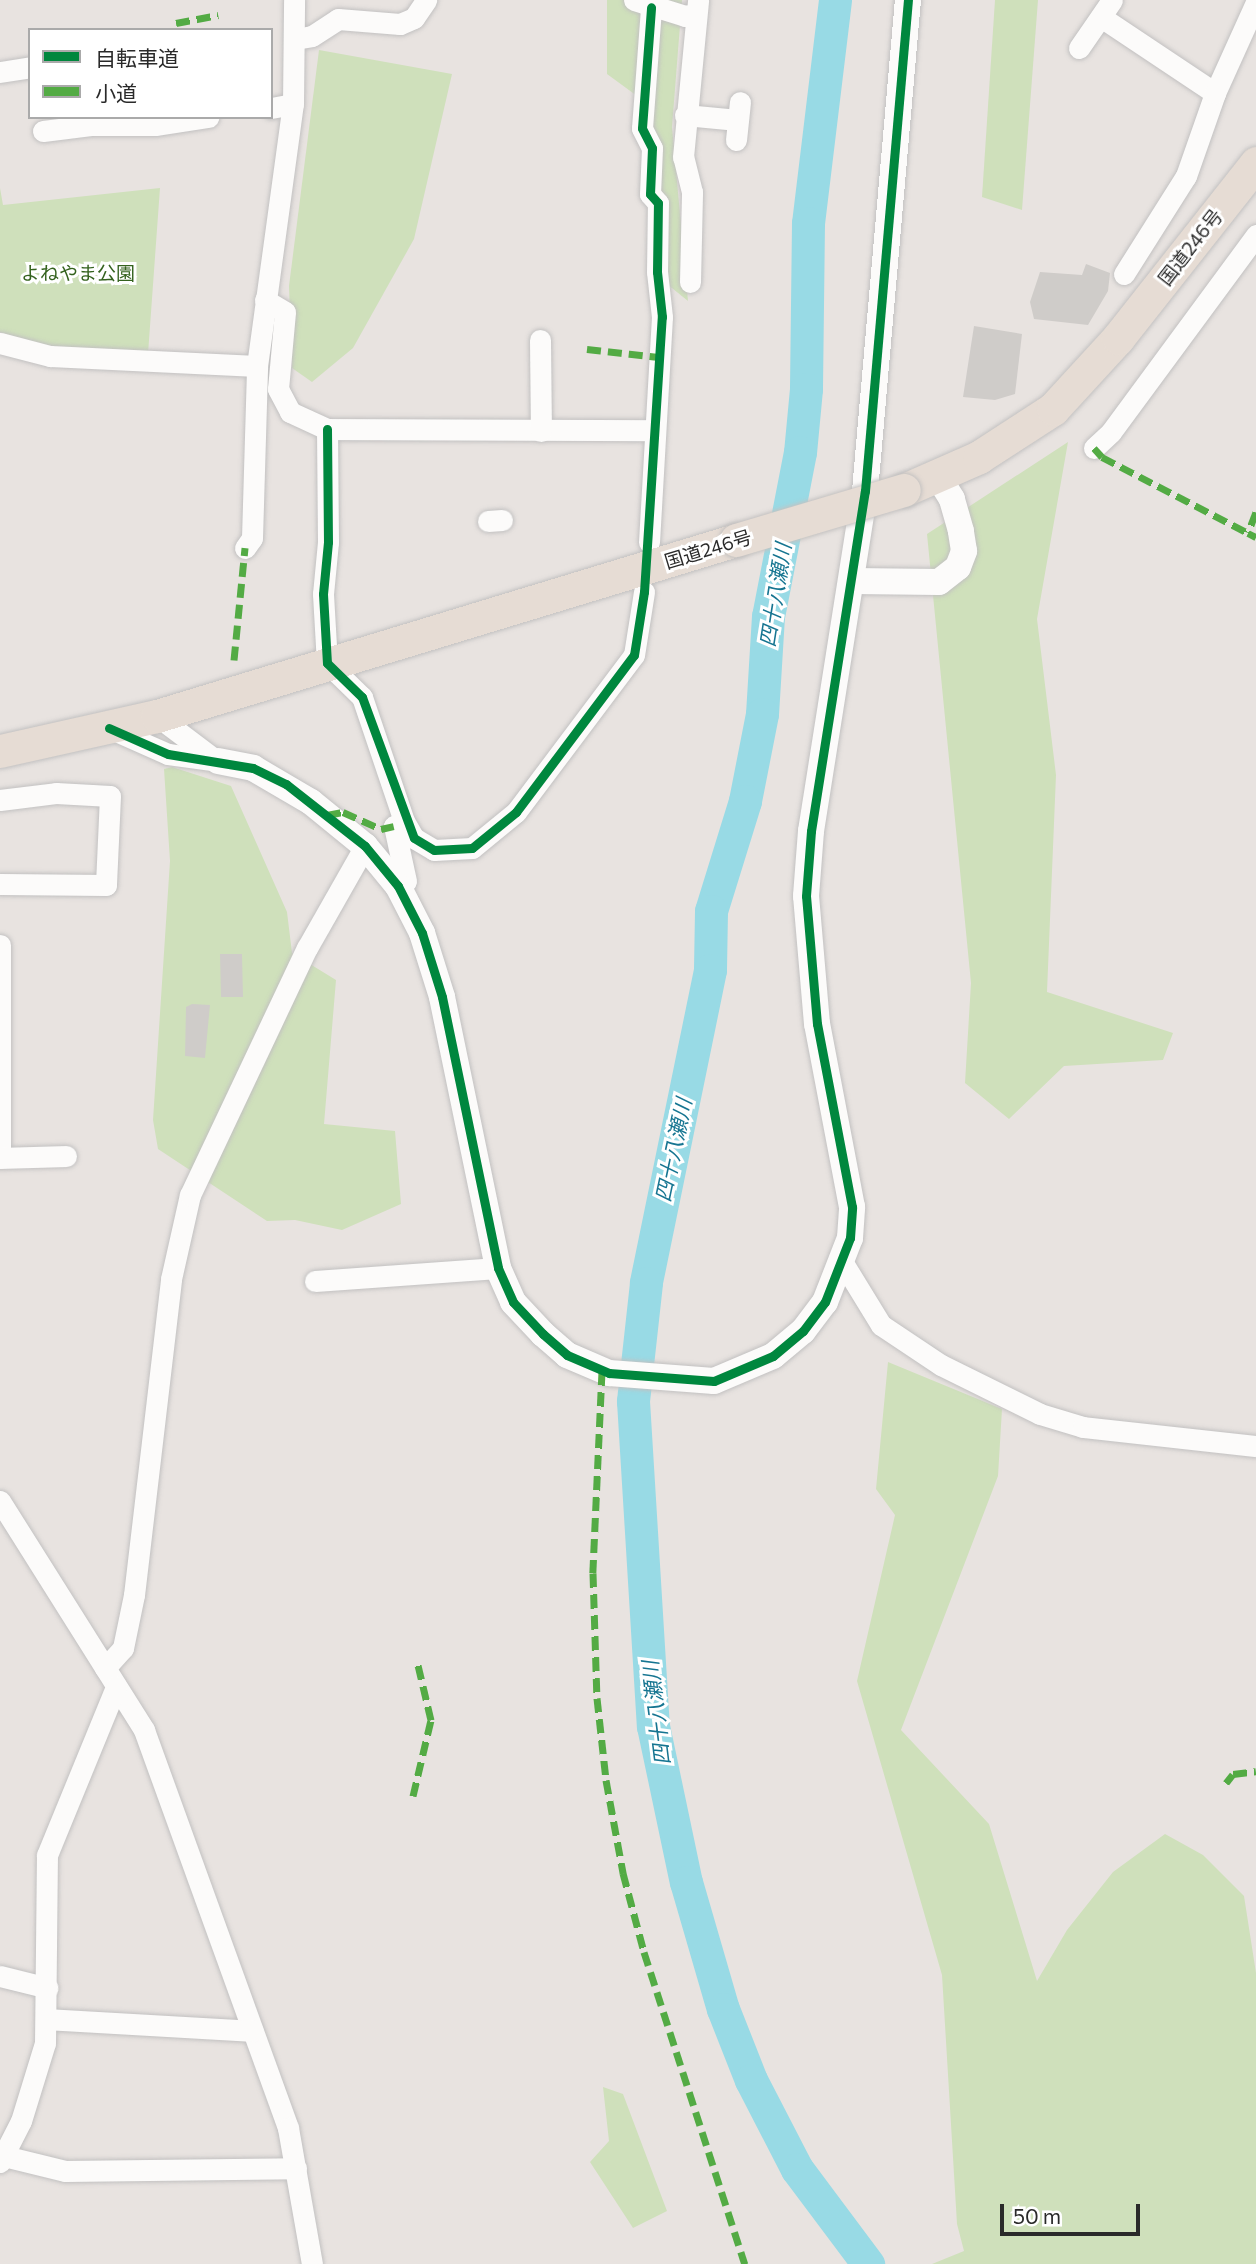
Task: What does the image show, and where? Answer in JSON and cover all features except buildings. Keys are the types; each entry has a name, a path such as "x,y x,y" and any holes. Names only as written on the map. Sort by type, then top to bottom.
{"highway":[{"name":"国道246号","path":"0,751 157,716 939,478 1017,436 1053,409 1118,338 1256,163"}],"street":[{"path":"245,548 252,538 257,366 293,104 294,0"},
{"path":"295,39 312,36 338,19 400,24 414,18 426,0"},
{"path":"109,728 168,754 253,768 286,784 365,846 398,886 422,933 442,997 498,1268 513,1302 543,1334 567,1354 609,1373 714,1381 772,1356 803,1331 825,1302 843,1263 852,1207 817,1024 806,897 811,831 853,581 892,211 908,0"},
{"path":"1124,274 1186,176 1215,93 1256,2"},
{"path":"649,542 662,317 657,272 658,203 650,194 652,148 642,128 643,4 685,16 697,7"},
{"path":"690,282 692,192 683,157 697,7"},
{"path":"1079,48 1107,8 1215,93"},
{"path":"0,72 28,68"},
{"path":"273,107 293,104"},
{"path":"685,115 738,121"},
{"path":"43,133 155,125 195,119"},
{"path":"1094,448 1111,432 1256,235"},
{"path":"265,300 285,312 278,389 290,412 327,429 654,430"},
{"path":"540,340 541,430"},
{"path":"0,343 50,356 257,366"},
{"path":"327,429 328,542 323,594 327,663 362,697 404,821 414,838 434,850 451,852 472,848 516,812 634,655 644,592"},
{"path":"853,581 939,582 958,567 964,551 961,531 951,499 939,478"},
{"path":"157,716 218,761"},
{"path":"0,800 56,793 110,796 106,886 0,884"},
{"path":"398,886 406,881 394,826 404,821"},
{"path":"296,2168 65,2171 2,2159 21,2121 45,2043 48,1988 47,1855 123,1648 134,1595 171,1279 190,1195 307,948 365,846"},
{"path":"0,945 0,1158 66,1156"},
{"path":"843,1263 881,1325 941,1366 1040,1414 1083,1427 1256,1446"},
{"path":"315,1281 498,1268"},
{"path":"1,1503 144,1730 288,2128 312,2264"},
{"path":"0,1976 48,1988"},
{"path":"47,2019 253,2031"}],"green space":[{"path":"607,0 682,0 672,127 688,301 662,280 658,143 648,104 607,74"},
{"path":"995,0 1038,0 1022,210 982,197"},
{"path":"319,50 452,74 414,239 353,348 312,382 292,368 289,286"},
{"name":"よねやま公園","path":"0,188 3,205 160,188 148,354 29,344 0,332"},
{"path":"1068,442 1037,619 1056,775 1047,992 1173,1033 1163,1060 1064,1066 1009,1119 965,1083 971,983 927,534"},
{"path":"172,767 231,786 287,912 292,953 336,980 324,1124 395,1131 401,1204 342,1230 295,1220 267,1221 158,1149 153,1120 170,861 164,769"},
{"path":"888,1362 1002,1409 998,1476 901,1730 989,1824 1037,1981 1067,1930 1113,1872 1165,1834 1203,1855 1244,1896 1256,1973 1256,2264 932,2264 964,2251 957,2224 942,1975 857,1681 895,1515 876,1489"},
{"path":"603,2087 623,2094 667,2211 633,2228 590,2162 609,2141"}],"waterway":[{"name":"四十八瀬川","path":"835,0 808,223 806,389 800,452 768,616 762,714 745,801 711,911 710,970 646,1283 633,1401 653,1726 686,1882 723,2009 751,2080 797,2169 868,2264"}],"marked path":[{"path":"176,23 218,15"},
{"path":"587,349 659,357"},
{"path":"1094,448 1102,457 1248,533"},
{"path":"1256,512 1248,533 1256,537"},
{"path":"234,660 245,548"},
{"path":"327,815 343,812 381,829 394,826"},
{"path":"602,1371 593,1573 597,1698 606,1780 623,1873 644,1952 745,2264"},
{"path":"413,1796 431,1720 418,1665"},
{"path":"1226,1783 1233,1774 1256,1771"}],"cycle path":[{"path":"109,728 168,754 253,768 286,784 365,846 398,886 422,933 442,997 498,1268 513,1302 567,1355 609,1373 714,1381 773,1356 803,1331 825,1302 850,1238 852,1207 817,1024 806,896 811,831 865,491 908,0"},
{"path":"327,429 328,542 323,594 327,663 362,697 414,838 434,850 472,848 516,812 634,655 644,592 662,317 657,272 658,203 650,194 652,148 642,128 651,7"}]}
